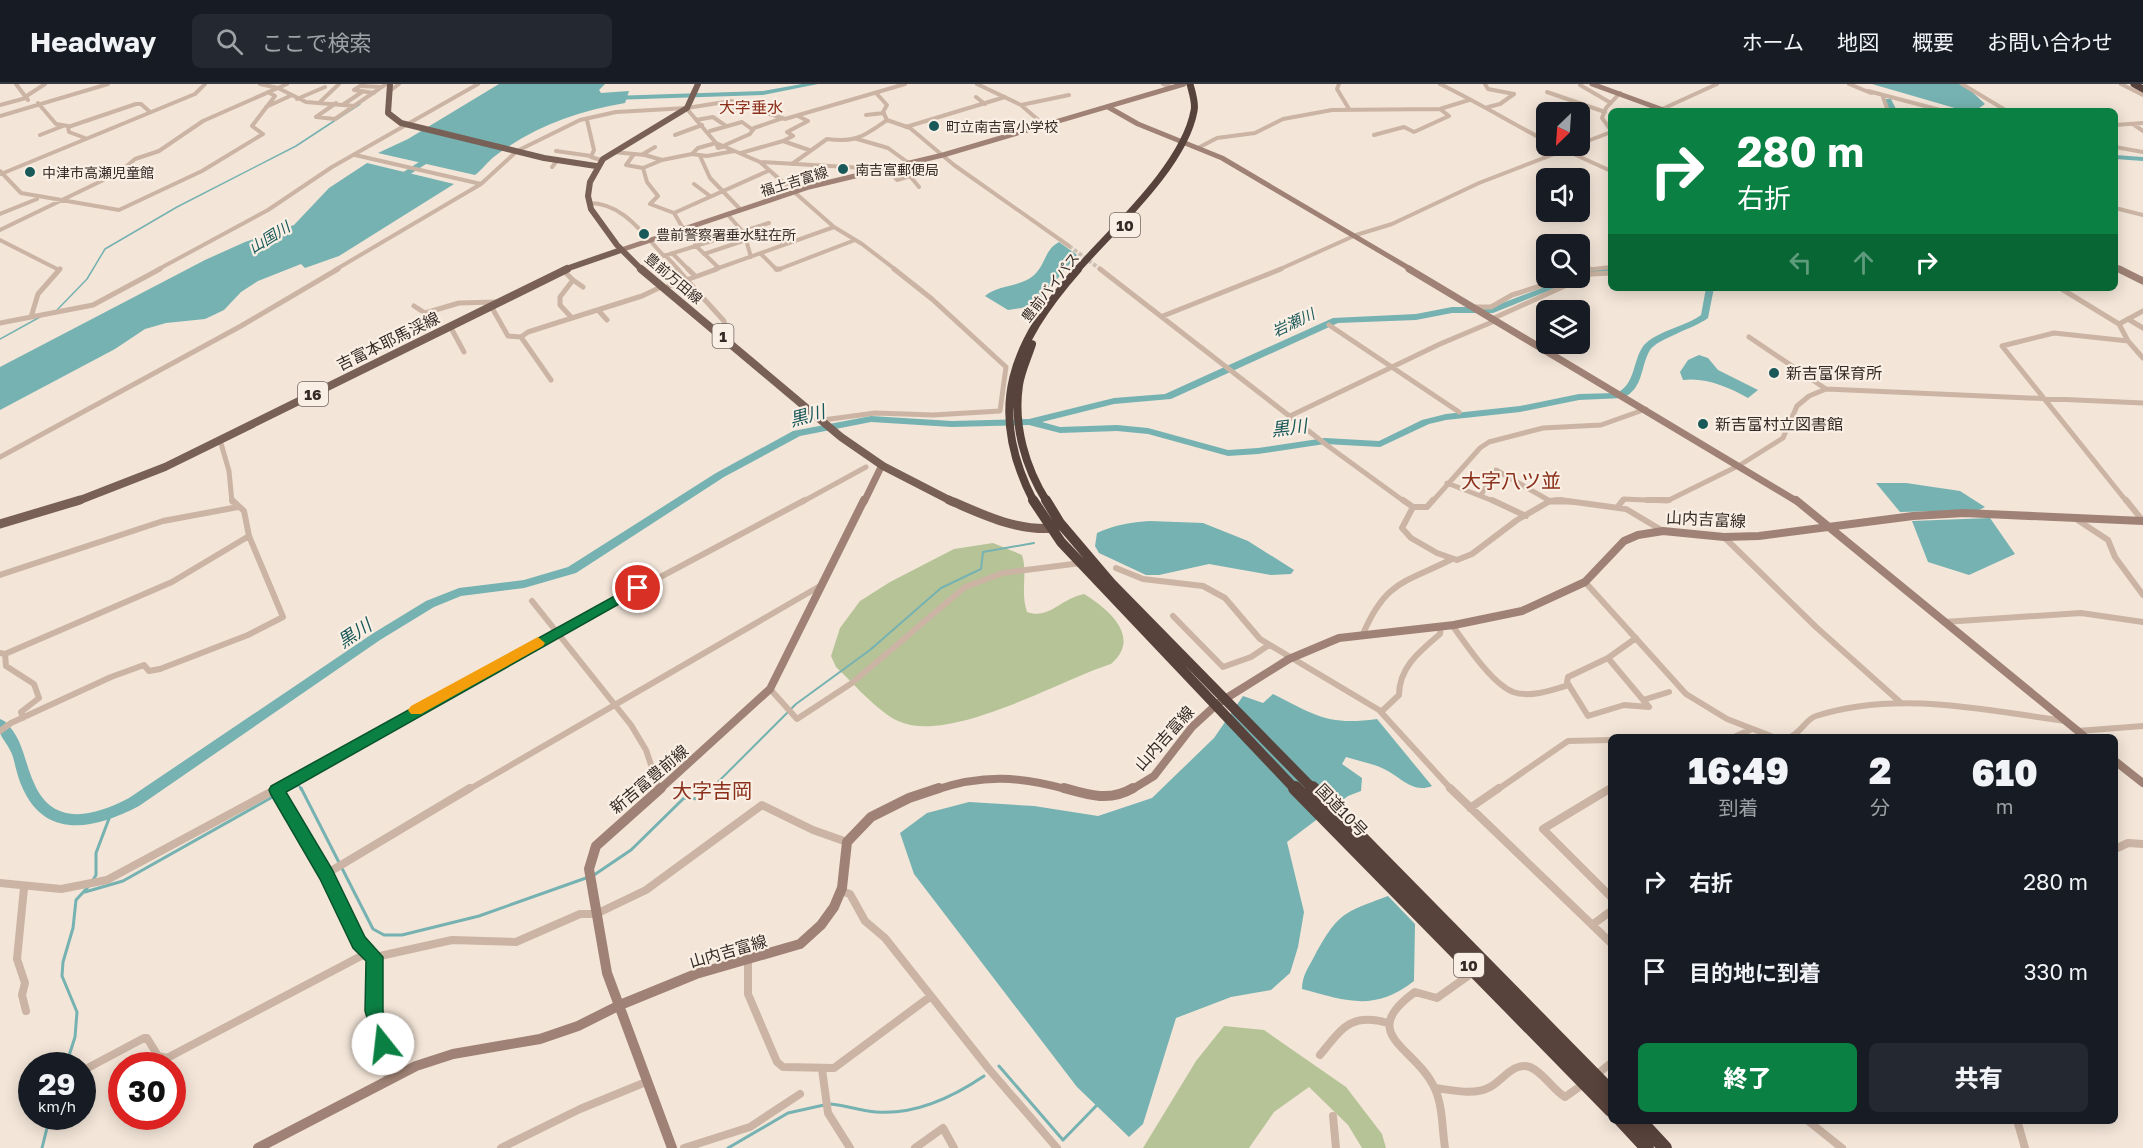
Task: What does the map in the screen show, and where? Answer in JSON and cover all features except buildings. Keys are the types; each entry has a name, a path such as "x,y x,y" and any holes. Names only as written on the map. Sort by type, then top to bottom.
{"highway":[{"name":"豊前バイパス","path":"1190,84 1195,110 1192,145"},
{"name":"豊前バイパス","path":"1056,528 1023,478 1015,433 1021,358 1048,307 1192,145 1202,110 1198,84"},
{"path":"2134,84 2143,89"},
{"name":"国道10号","path":"1056,528 1081,563 1223,704"},
{"name":"国道10号","path":"1056,528 1475,971 1590,1079 1608,1090"},
{"name":"国道10号","path":"1331,817 1590,1079 1608,1106"},
{"path":"1625,1124 1647,1148"},
{"path":"1643,1124 1665,1148"}],"main road":[{"path":"589,203 591,182 599,163 613,152 687,108 698,84"},
{"name":"福土吉富線","path":"621,250 795,192 943,155 1185,84"},
{"path":"1592,84 1657,108"},
{"path":"389,86 390,116 411,126 557,160 599,163"},
{"path":"1108,107 1138,124 1222,158 1477,308"},
{"name":"豊前万田線","path":"589,203 621,250 835,430 882,465 942,498 980,513 1029,527 1056,528"},
{"name":"吉富本耶馬渓線","path":"0,524 106,491 165,467 563,270 621,250"},
{"path":"2118,268 2143,281"},
{"path":"1486,313 1802,504 2080,734"},
{"name":"新吉富豊前線","path":"672,1148 646,1082 621,1005 607,973 589,869 596,846 659,788 704,752 770,689 882,465"},
{"name":"山内吉富線","path":"258,1148 272,1144 388,1079 453,1054 540,1039 578,1026 621,1005 696,974 748,958 781,952 800,944 821,925 834,907 841,891 847,842 878,813 909,798 965,780 1023,778 1094,797 1113,797 1127,792 1154,776 1192,727 1290,659 1332,641 1364,634 1452,625 1522,611 1585,582 1624,541 1638,535 1663,531 1724,537 1759,536 1913,516 1964,513 2143,521"},
{"path":"2118,763 2143,783"}],"street":[{"path":"16,84 32,105"},
{"path":"0,105 26,97 45,84"},
{"path":"0,116 108,84"},
{"path":"205,84 195,94 85,138 60,152 1,173 21,193 56,202 118,210 202,171 215,161 263,134 252,126 275,96"},
{"path":"260,84 278,88 297,99 355,106"},
{"path":"0,230 120,172 135,159 159,151 203,121 287,84"},
{"path":"319,102 339,84"},
{"path":"374,93 354,90 362,85 380,87 399,84"},
{"path":"0,323 93,305 104,300 268,210 355,155 411,126 478,84"},
{"path":"687,108 696,120 711,131 718,148 783,118 798,116 905,84"},
{"path":"977,84 1021,105 1044,125"},
{"path":"1163,84 1172,87"},
{"path":"1339,84 1337,89 1349,109"},
{"path":"1440,84 1468,100 1488,107 1504,119 1536,136"},
{"path":"1447,87 1454,84"},
{"path":"1485,84 1488,89 1514,94 1500,104 1488,107"},
{"path":"1666,108 1717,84"},
{"path":"1849,84 1890,100 1894,97"},
{"path":"1962,84 2002,108"},
{"path":"2121,84 2143,95"},
{"path":"1580,85 1600,99 1611,103"},
{"path":"297,99 325,87"},
{"path":"336,103 316,117 335,119 380,87"},
{"path":"344,104 362,91"},
{"path":"1869,91 1933,108"},
{"path":"268,92 281,100"},
{"path":"1547,92 1575,102"},
{"path":"876,93 888,105 884,113"},
{"path":"1608,127 1602,118 1620,93"},
{"path":"344,95 365,97"},
{"path":"1021,105 1069,95"},
{"path":"264,108 291,96"},
{"path":"1883,97 1887,108"},
{"path":"976,98 985,104"},
{"path":"906,127 1005,98"},
{"path":"1192,145 1217,138 1255,133 1283,118 1349,109 1440,110 1468,100"},
{"path":"0,457 241,326 479,183 516,151 592,116 616,112 687,108 731,101 753,106 783,118"},
{"path":"38,103 56,124 65,126 69,132 85,138"},
{"path":"40,135 136,104 141,104 150,112"},
{"path":"733,110 753,106"},
{"path":"330,107 349,109"},
{"path":"1590,107 1605,112"},
{"path":"941,110 948,116"},
{"path":"1374,135 1404,127 1414,132 1449,116 1440,110"},
{"path":"866,115 884,113"},
{"path":"884,113 888,120 906,127 1070,246"},
{"path":"741,153 793,136 787,132 808,121 798,116"},
{"path":"696,120 717,117 726,126"},
{"path":"586,120 594,150 591,156"},
{"path":"792,164 827,139 843,141 856,139 888,120"},
{"path":"711,131 742,122 753,130"},
{"path":"2118,125 2143,123"},
{"path":"2132,124 2143,131"},
{"path":"675,135 702,125"},
{"path":"1590,141 1608,132"},
{"path":"856,139 888,147 910,164"},
{"path":"783,141 809,150"},
{"path":"692,154 698,148 716,143"},
{"path":"726,146 760,162 887,169 897,180 910,176 919,186"},
{"path":"642,155 655,147"},
{"path":"2118,148 2143,152"},
{"path":"634,154 626,165 643,168 662,160 692,154 700,156 734,151"},
{"path":"556,152 591,156 599,163"},
{"path":"613,152 662,160"},
{"path":"355,155 479,183"},
{"path":"700,156 701,165 741,210"},
{"path":"1163,316 1291,265 1356,235 1392,224 1479,183 1553,156"},
{"path":"1578,156 1608,170"},
{"path":"552,167 557,160"},
{"path":"760,162 834,227 855,240 932,299 1006,367 1000,411 933,415 874,413 824,420"},
{"path":"643,168 647,182 658,196 650,204 674,213 684,230"},
{"path":"674,213 721,190 768,171"},
{"path":"694,184 710,196"},
{"path":"0,214 38,198"},
{"path":"589,203 615,206 650,240 724,321 726,333 722,335"},
{"path":"2118,209 2143,215"},
{"path":"728,215 742,231 751,257"},
{"path":"665,255 769,224"},
{"path":"414,306 425,313 459,303 495,304 508,336 521,337 528,332 598,310 834,227"},
{"path":"742,231 766,233 774,240 786,244"},
{"path":"0,240 60,268 38,294 31,317"},
{"path":"704,254 746,240"},
{"path":"761,254 777,270 855,240"},
{"path":"695,245 718,268"},
{"path":"672,253 694,275"},
{"path":"1590,269 1608,267"},
{"path":"1100,269 1290,416 1413,507 1427,507 1480,447 1500,437 1543,428 1601,425 1647,409"},
{"path":"563,270 583,287"},
{"path":"1290,416 1591,274 1608,273"},
{"path":"572,318 560,305 560,297 573,280"},
{"path":"1477,308 1491,307 1512,295 1536,287"},
{"path":"2065,291 2119,324 2128,341 2143,358"},
{"path":"1477,308 1486,313"},
{"path":"598,310 607,320"},
{"path":"2119,324 2143,311"},
{"path":"2128,319 2143,328"},
{"path":"1329,325 1459,412"},
{"path":"450,326 464,352"},
{"path":"2128,341 2054,333 2002,346 2143,521"},
{"path":"521,337 551,380"},
{"path":"1749,337 1826,389"},
{"path":"1619,505 1623,499 1667,501 1740,465 1783,438 1788,419 1803,399 1811,393 1826,389 2143,403"},
{"path":"0,731 11,723 121,673 144,665 149,671 160,669 283,617 249,536 244,510 232,502 229,471 220,440"},
{"path":"0,884 60,890 106,881 276,790 557,632 866,467"},
{"path":"1481,495 1488,488 1496,470 1550,501 1619,505 1641,515 1663,531"},
{"path":"1447,483 1481,495 1526,516"},
{"path":"1413,507 1402,528 1405,533 1430,549 1452,559 1465,560 1487,545 1499,532 1550,501"},
{"path":"0,575 163,521 238,507"},
{"path":"2076,519 2108,540 2115,557 2143,595"},
{"path":"23,718 21,712 39,698 34,684 6,666 3,654 172,582 249,536"},
{"path":"1724,537 1816,627 1900,703"},
{"path":"1364,634 1378,603 1399,582 1430,571 1452,559"},
{"path":"770,689 797,719 852,683 943,603 965,587 1003,573 1081,563"},
{"path":"1116,568 1143,579 1203,586 1225,598 1260,639 1381,712 1431,770 1608,940"},
{"path":"1585,582 1686,694 1749,730 1764,734"},
{"path":"326,874 614,703 824,584"},
{"path":"532,601 614,703 646,750 659,788"},
{"path":"1943,622 2081,613 2143,622"},
{"path":"1173,616 1223,667 1251,657 1269,645"},
{"path":"1452,625 1505,688 1514,692 1550,690 1569,685"},
{"path":"1381,712 1399,695 1397,684 1414,655 1440,634 1441,626"},
{"path":"1608,658 1649,707 1624,705 1588,716 1569,685 1568,678 1608,658 1636,638"},
{"path":"1643,700 1669,692"},
{"path":"1797,734 1812,717 1872,704 1955,706 2065,721"},
{"path":"2080,734 2143,726"},
{"path":"1740,734 1749,730"},
{"path":"1470,808 1568,741 1608,740"},
{"path":"276,790 326,874 359,942 372,955 375,966 374,1011 383,1044 388,1079"},
{"path":"1608,790 1543,829 1608,894"},
{"path":"96,1064 144,1038 147,1038 158,1056 167,1058 365,954 372,955 452,940 485,944 516,942 580,914 596,914 646,890 678,864 723,835 753,809 762,805 813,831 847,842"},
{"path":"2118,848 2128,843 2143,844"},
{"path":"24,888 17,959 25,983 22,994 26,1011"},
{"path":"841,891 850,894 865,921 885,938 988,1068 1057,1148"},
{"path":"1592,925 1608,913"},
{"path":"748,958 747,994 777,1062 783,1067 834,1068 931,996"},
{"path":"1445,1148 1435,1088 1391,1037 1388,1023 1396,1003 1415,992 1437,998 1475,971"},
{"path":"1320,1055 1349,1021 1370,1017 1388,1023"},
{"path":"1435,1088 1483,1090 1497,1084 1516,1068 1525,1066 1534,1070 1565,1097 1608,1065"},
{"path":"822,1069 828,1113 850,1148"},
{"path":"501,1148 580,1109 646,1082"},
{"path":"684,1148 750,1127 800,1094"},
{"path":"1333,1116 1336,1148"},
{"path":"1812,1124 1842,1148"},
{"path":"2019,1124 2025,1148"},
{"path":"915,1148 943,1128 954,1148"}],"green space":[{"path":"993,543 1022,555 1027,612 1042,613 1084,594 1112,616 1118,625 1123,634 1120,654 1111,664 974,718 946,724 920,726 898,721 874,704 836,667 831,656 840,628 860,601 890,582 954,549"},
{"path":"1224,1026 1264,1030 1346,1087 1382,1134 1386,1148 1362,1148 1348,1125 1309,1087 1274,1112 1249,1148 1143,1148 1196,1061"}],"water":[{"path":"499,84 605,84 599,90 601,93 629,91 625,103 573,116 525,137 495,156 475,175 378,153 408,139"},
{"path":"1872,84 1959,84 1969,89 1985,104 1979,108 1955,108"},
{"path":"367,163 454,184 339,256 305,268 301,264 258,281 241,292 224,310 205,319 166,323 145,329 115,349 0,410 0,367 205,260 245,242 294,225 329,188"},
{"path":"1059,242 1077,255 1035,306 1008,310 985,296 990,292 1028,280 1037,272 1050,249"},
{"path":"1699,355 1708,358 1718,370 1758,390 1748,398 1717,384 1700,380 1683,380 1680,372 1688,360"},
{"path":"1876,483 1906,483 1960,491 1985,507 1979,510 1900,512"},
{"path":"1990,518 2015,554 1969,575 1928,562 1912,521"},
{"path":"1150,521 1203,523 1248,541 1294,570 1291,574 1271,575 1209,564 1159,575 1146,575 1099,553 1095,546 1097,533 1123,524"},
{"path":"1273,694 1311,713 1334,720 1377,719 1432,786 1418,788 1412,786 1379,767 1346,757 1342,764 1362,778 1361,791 1348,796 1287,842 1304,912 1298,947 1290,973 1271,990 1231,997 1176,1018 1143,1124 1129,1137 1077,1087 914,874 900,833 927,813 969,802 1034,806 1098,816 1152,798 1214,738 1243,696 1263,703"},
{"path":"1388,896 1415,924 1414,981 1386,997 1360,1001 1302,989 1308,967 1337,922 1351,911"}],"waterway":[{"path":"612,98 763,93 814,84"},
{"name":"岩瀬川","path":"1888,101 1892,108"},
{"path":"57,310 87,279 105,249 177,207 296,146 360,104"},
{"name":"山国川","path":"395,180 436,155"},
{"name":"黒川","path":"2118,157 2143,159"},
{"name":"岩瀬川","path":"1590,271 1608,270"},
{"name":"岩瀬川","path":"1029,422 1114,401 1167,397 1336,320 1416,317 1452,310 1493,310 1549,288"},
{"name":"黒川","path":"1029,422 1060,430 1117,428 1148,431 1228,453 1325,441 1380,444 1426,422 1446,417 1520,409 1579,397 1619,396 1625,393 1637,377 1646,349 1653,342 1696,323 1705,316 1709,291"},
{"path":"0,339 40,317"},
{"name":"黒川","path":"0,724 14,743 29,788 39,803 50,813 63,819 77,820 106,815 134,802 376,637 430,604 459,592 524,584 572,570 720,475 797,433 871,419 952,424 1029,422"},
{"path":"594,875 631,850 684,798 701,799 796,704 870,650 941,588 981,569 983,552 1034,543"},
{"path":"288,790 299,785 301,790"},
{"path":"281,793 292,788"},
{"path":"301,788 373,929 384,935 402,935 479,916 586,878"},
{"path":"85,892 123,881 276,795"},
{"path":"93,880 96,875 96,853 110,816"},
{"path":"70,1052 75,1037 77,1012 62,976 63,962 73,928 76,900 88,887"},
{"path":"999,1066 1063,1140 1097,1105"},
{"path":"830,1104 876,1112 905,1111 933,1103 984,1076"},
{"path":"728,1148 788,1113 824,1105"},
{"path":"42,1148 46,1130"}],"tunnel":[{"path":"1069,246 1100,269"}],"slow traffic":[{"path":"416,710 538,643"}],"place":[{"name":"町立南吉富小学校","path":"934,126"},
{"name":"南吉富郵便局","path":"843,169"},
{"name":"中津市高瀬児童館","path":"30,172"},
{"name":"豊前警察署垂水駐在所","path":"644,234"},
{"name":"新吉富保育所","path":"1774,373"},
{"name":"新吉富村立図書館","path":"1703,424"}],"district":[{"name":"大字垂水","path":"751,107"},
{"name":"大字八ツ並","path":"1511,480"},
{"name":"大字吉岡","path":"712,790"}],"route":[{"path":"383,1044 374,1011 374,957 359,942 326,874 276,790 436,698 638,588"}]}
